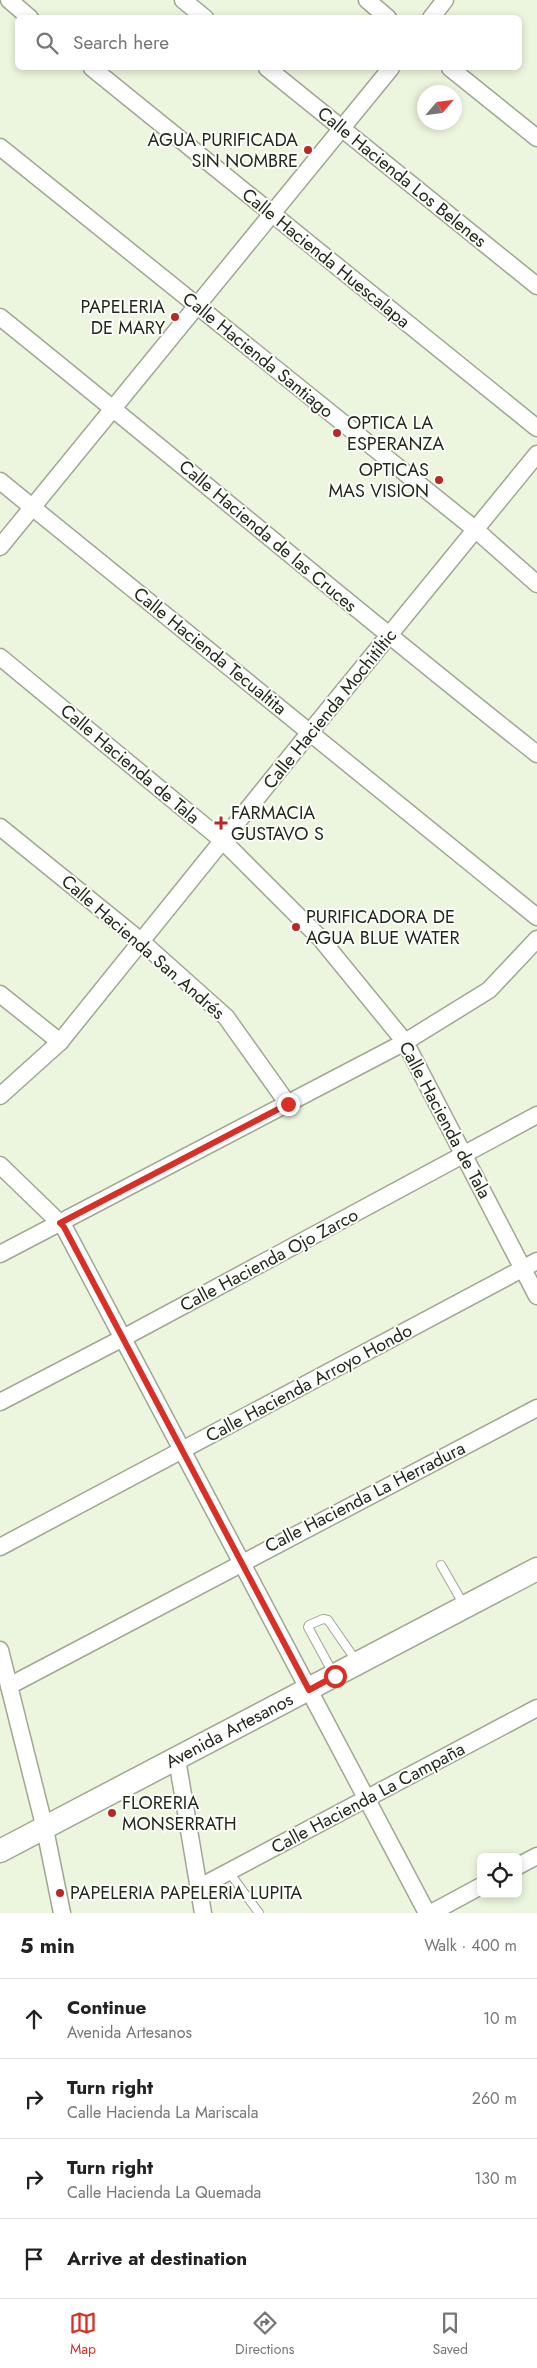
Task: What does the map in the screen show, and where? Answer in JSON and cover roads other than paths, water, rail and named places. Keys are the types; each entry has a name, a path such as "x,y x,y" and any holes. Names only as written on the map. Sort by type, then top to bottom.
{"main road":[{"name":"Avenida Artesanos","path":"0,1851 177,1760 537,1569"}],"street":[{"path":"9,0 26,15"},
{"path":"183,0 201,15"},
{"path":"367,0 384,15"},
{"path":"432,15 444,0"},
{"name":"Calle Hacienda Huescalapa","path":"94,70 537,428"},
{"name":"Calle Hacienda Los Belenes","path":"269,70 537,286"},
{"path":"0,547 389,70"},
{"path":"452,70 537,138"},
{"name":"Calle Hacienda Santiago","path":"0,147 476,530 537,584"},
{"name":"Calle Hacienda de las Cruces","path":"0,318 113,408 389,637 537,754"},
{"name":"Calle Hacienda Mochitiltic","path":"0,1096 60,1042 537,454"},
{"name":"Calle Hacienda Tecualtita","path":"0,481 537,917"},
{"name":"Calle Hacienda de Tala","path":"0,657 223,841 320,938 405,1042 464,1154 530,1265 537,1296"},
{"name":"Calle Hacienda San Andrés","path":"0,828 142,942 226,1016 288,1104"},
{"path":"0,1254 405,1042 488,990 537,938"},
{"path":"0,994 60,1042"},
{"name":"Calle Hacienda Ojo Zarco","path":"0,1402 123,1338 537,1115"},
{"path":"0,1165 64,1227 427,1913"},
{"name":"Calle Hacienda Arroyo Hondo","path":"0,1547 530,1265"},
{"name":"Calle Hacienda La Herradura","path":"9,1686 241,1562 537,1408"},
{"path":"0,1650 45,1829 62,1913"},
{"name":"Calle Hacienda La Campaña","path":"198,1888 537,1708"},
{"path":"177,1760 203,1913"},
{"path":"522,1864 537,1856"},
{"path":"431,1913 477,1888"}],"lane":[{"path":"441,1566 466,1607"},
{"path":"335,1676 308,1627 309,1625 323,1619 328,1620 358,1664"},
{"path":"229,1872 259,1913"}],"place":[{"name":"AGUA PURIFICADA SIN NOMBRE","path":"308,150"},
{"name":"PAPELERIA DE MARY","path":"175,317"},
{"name":"OPTICA LA ESPERANZA","path":"337,433"},
{"name":"OPTICAS MAS VISION","path":"439,480"},
{"name":"FARMACIA GUSTAVO S","path":"221,823"},
{"name":"PURIFICADORA DE AGUA BLUE WATER","path":"296,927"},
{"name":"FLORERIA MONSERRATH","path":"112,1813"},
{"name":"PAPELERIA PAPELERIA LUPITA","path":"60,1893"}]}
